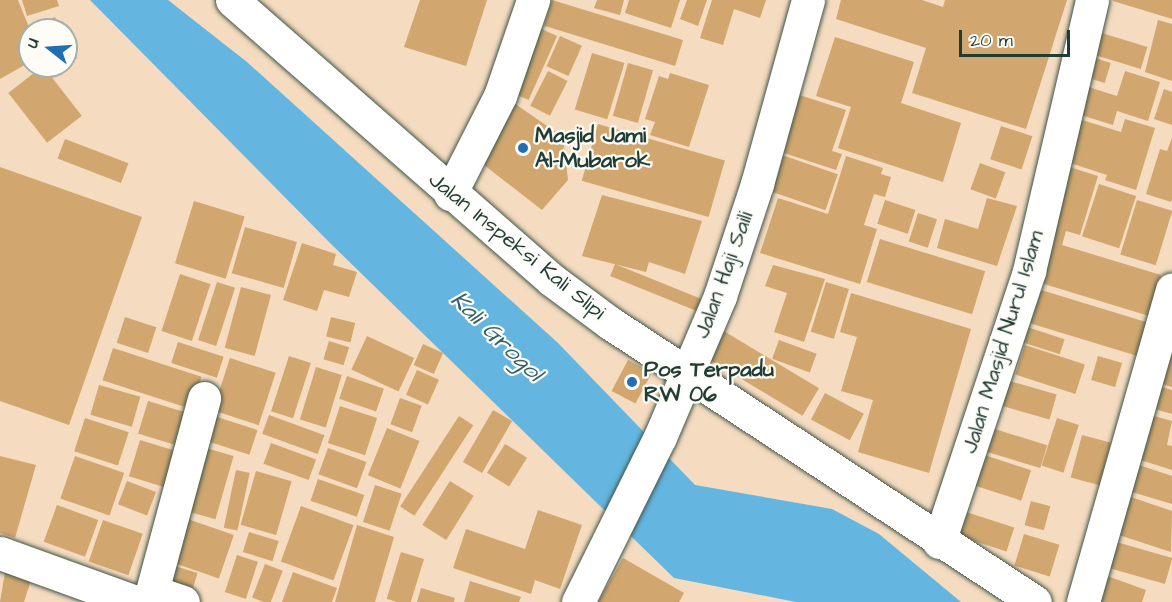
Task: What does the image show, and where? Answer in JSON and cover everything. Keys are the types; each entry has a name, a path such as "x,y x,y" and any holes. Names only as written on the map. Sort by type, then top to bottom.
{"street":[{"name":"Jalan Inspeksi Kali Slipi","path":"232,0 450,194 552,280 939,542 1035,602"},
{"path":"450,194 500,96 533,0"},
{"name":"Jalan Haji Saili","path":"578,602 654,446 720,296 757,184 808,0"},
{"name":"Jalan Masjid Nurul Islam","path":"939,542 1033,255 1092,0"},
{"path":"1083,602 1172,289"},
{"path":"141,600 204,398"},
{"path":"0,553 141,600 183,602"}],"water":[{"name":"Kali Grogol","path":"90,0 168,0 247,62 558,343 695,485 832,509 879,534 961,602 796,602 674,578 329,242"}],"building":[{"path":"0,0 18,0 25,18 18,18 18,69 0,79"},
{"path":"22,0 57,0 59,6 27,16"},
{"path":"420,0 487,0 466,66 404,47"},
{"path":"552,0 683,40 675,66 544,26"},
{"path":"597,0 624,0 620,15 594,8"},
{"path":"629,0 680,0 671,28 625,13"},
{"path":"687,0 707,0 698,26 680,19"},
{"path":"712,0 766,0 760,18 734,9 723,45 700,38"},
{"path":"841,0 922,0 943,7 945,0 1067,0 1026,129 912,93 926,48 836,19"},
{"path":"1172,0 1172,19 1113,1"},
{"path":"1158,20 1172,24 1172,81 1145,72"},
{"path":"537,27 557,36 529,100 509,91"},
{"path":"1092,30 1147,47 1141,69 1085,52"},
{"path":"560,36 582,46 569,76 547,66"},
{"path":"835,37 914,62 901,103 961,123 943,182 838,148 851,107 816,96"},
{"path":"592,53 625,63 607,119 575,109"},
{"path":"1085,55 1111,63 1105,83 1079,75"},
{"path":"628,63 653,70 638,123 613,116"},
{"path":"548,71 568,81 550,116 530,106"},
{"path":"1125,71 1160,82 1148,121 1117,111 1113,125 1068,111 1076,83 1117,96"},
{"path":"670,73 709,85 689,147 650,135 655,122 645,119 659,76 668,79"},
{"path":"28,78 52,78 82,116 47,143 8,93"},
{"path":"1164,89 1172,92 1172,125 1154,119"},
{"path":"787,91 846,110 832,151 842,154 836,170 784,153 788,140 773,135"},
{"name":"Masjid Jami Al-Mubarok","path":"511,101 563,137 568,180 542,210 475,158"},
{"path":"1069,116 1121,132 1125,119 1155,128 1136,190 1105,180 1107,175 1055,158"},
{"path":"598,124 725,160 709,217 582,181"},
{"path":"1001,126 1032,136 1022,169 990,159"},
{"path":"1172,138 1171,202 1146,194 1160,149 1167,151"},
{"path":"65,139 128,163 121,183 57,159"},
{"path":"782,155 838,174 825,210 770,191"},
{"path":"846,156 883,168 881,174 891,177 885,197 874,194 864,225 877,229 860,284 760,253 778,198 828,214"},
{"path":"980,163 1005,172 996,199 970,189"},
{"path":"1060,164 1098,176 1080,235 1066,231 1062,245 1161,275 1149,316 1031,280"},
{"path":"0,167 142,217 69,425 0,401"},
{"path":"1099,184 1136,196 1119,248 1082,236"},
{"path":"602,195 702,221 685,274 649,262 646,272 582,256"},
{"path":"987,198 1017,206 997,266 937,248 945,219 978,229"},
{"path":"885,200 915,210 908,234 877,224"},
{"path":"1137,200 1172,211 1156,265 1120,255"},
{"path":"194,201 245,216 226,279 175,263"},
{"path":"918,213 937,219 928,248 909,242"},
{"path":"245,227 297,242 284,288 232,273"},
{"path":"880,239 985,271 972,314 867,282"},
{"path":"302,243 336,254 333,265 357,272 349,297 324,290 317,311 283,300"},
{"path":"615,264 706,301 701,313 610,276"},
{"path":"773,265 825,279 804,342 774,332 787,293 765,286"},
{"path":"180,274 210,284 192,341 161,331"},
{"path":"217,282 235,288 216,346 198,340"},
{"path":"826,282 849,289 834,339 811,332"},
{"path":"1028,286 1148,323 1138,356 1018,319"},
{"path":"241,287 271,295 255,356 225,348"},
{"path":"851,293 971,329 929,473 858,452 873,400 841,391 857,337 840,332"},
{"path":"125,317 156,327 148,353 117,343"},
{"path":"331,317 355,323 350,342 326,336"},
{"path":"1018,324 1065,339 1060,354 1013,339"},
{"path":"717,327 819,388 803,416 701,354"},
{"path":"367,336 414,358 398,392 351,370"},
{"path":"779,340 817,354 810,372 772,359"},
{"path":"329,341 349,347 344,365 323,359"},
{"path":"178,342 224,357 217,378 171,363"},
{"path":"1172,343 1172,387 1153,381"},
{"path":"423,344 443,353 434,374 414,365"},
{"path":"1025,345 1085,364 1075,394 1015,374"},
{"path":"113,348 201,377 191,409 102,380"},
{"path":"289,356 311,363 293,418 271,411"},
{"path":"1098,356 1122,363 1115,387 1091,380"},
{"path":"230,358 276,373 259,425 213,410"},
{"name":"Pos Terpadu RW 06","path":"628,360 652,373 635,404 612,391"},
{"path":"316,367 342,375 326,427 300,420"},
{"path":"417,370 439,380 428,404 406,395"},
{"path":"347,376 384,389 376,411 339,399"},
{"path":"999,378 1057,395 1050,420 992,403"},
{"path":"1151,384 1172,390 1172,414 1144,406"},
{"path":"99,385 140,397 132,427 90,415"},
{"path":"825,393 864,414 850,440 811,419"},
{"path":"400,398 422,406 412,432 390,424"},
{"path":"148,401 196,416 186,448 138,434"},
{"path":"340,406 377,418 365,455 328,443"},
{"path":"493,410 512,421 482,473 463,462"},
{"path":"208,414 257,430 249,455 200,439"},
{"path":"1147,414 1172,421 1167,445 1172,446 1172,470 1131,457"},
{"path":"269,415 324,435 318,454 262,434"},
{"path":"459,416 473,425 414,516 400,507"},
{"path":"85,418 129,432 118,466 74,451"},
{"path":"1057,418 1079,425 1063,473 1042,466"},
{"path":"988,427 1047,445 1040,468 981,450"},
{"path":"387,428 419,441 400,488 368,475"},
{"path":"1082,435 1111,443 1100,485 1071,478"},
{"path":"140,440 185,454 174,490 129,476"},
{"path":"271,443 316,459 309,480 263,464"},
{"path":"505,444 527,458 509,487 487,473"},
{"path":"199,446 234,456 215,519 181,509"},
{"path":"328,448 367,462 357,488 318,474"},
{"path":"975,452 1031,470 1021,501 965,482"},
{"path":"0,456 36,465 15,538 0,533"},
{"path":"75,456 124,473 110,515 60,499"},
{"path":"1130,462 1172,476 1172,504 1122,489"},
{"path":"236,470 250,473 237,531 224,528"},
{"path":"256,471 292,481 276,535 241,525"},
{"path":"318,479 364,495 357,517 311,501"},
{"path":"127,481 156,492 147,515 118,504"},
{"path":"450,481 474,496 446,540 422,525"},
{"path":"375,485 402,494 390,531 363,522"},
{"path":"1128,496 1172,511 1171,552 1116,534"},
{"path":"1031,501 1050,506 1044,530 1025,525"},
{"path":"57,505 98,520 85,557 44,542"},
{"path":"301,506 354,525 333,581 281,561"},
{"path":"538,510 582,525 560,589 535,580 531,594 453,568 466,529 525,549"},
{"path":"960,510 1014,528 1006,551 952,534"},
{"path":"179,516 234,535 219,578 164,559"},
{"path":"103,520 143,534 128,575 89,562"},
{"path":"357,525 394,537 375,602 335,602"},
{"path":"249,532 279,541 273,561 243,552"},
{"path":"1024,534 1059,545 1050,576 1014,566"},
{"path":"1106,539 1172,558 1165,584 1099,565"},
{"path":"401,552 424,559 411,602 387,599"},
{"path":"237,555 258,562 246,599 225,592"},
{"path":"623,558 684,593 679,602 598,602"},
{"path":"165,563 198,573 190,599 157,589"},
{"path":"265,564 283,571 271,602 252,598"},
{"path":"6,566 33,574 24,602 0,602"},
{"path":"293,572 337,588 332,602 282,602"},
{"path":"1099,573 1146,590 1142,602 1089,602"},
{"path":"470,581 521,597 519,602 464,602"},
{"path":"421,588 455,598 454,602 417,602"}],"place":[{"name":"Masjid Jami Al-Mubarok","path":"523,148"},
{"name":"Pos Terpadu RW 06","path":"632,382"}]}
